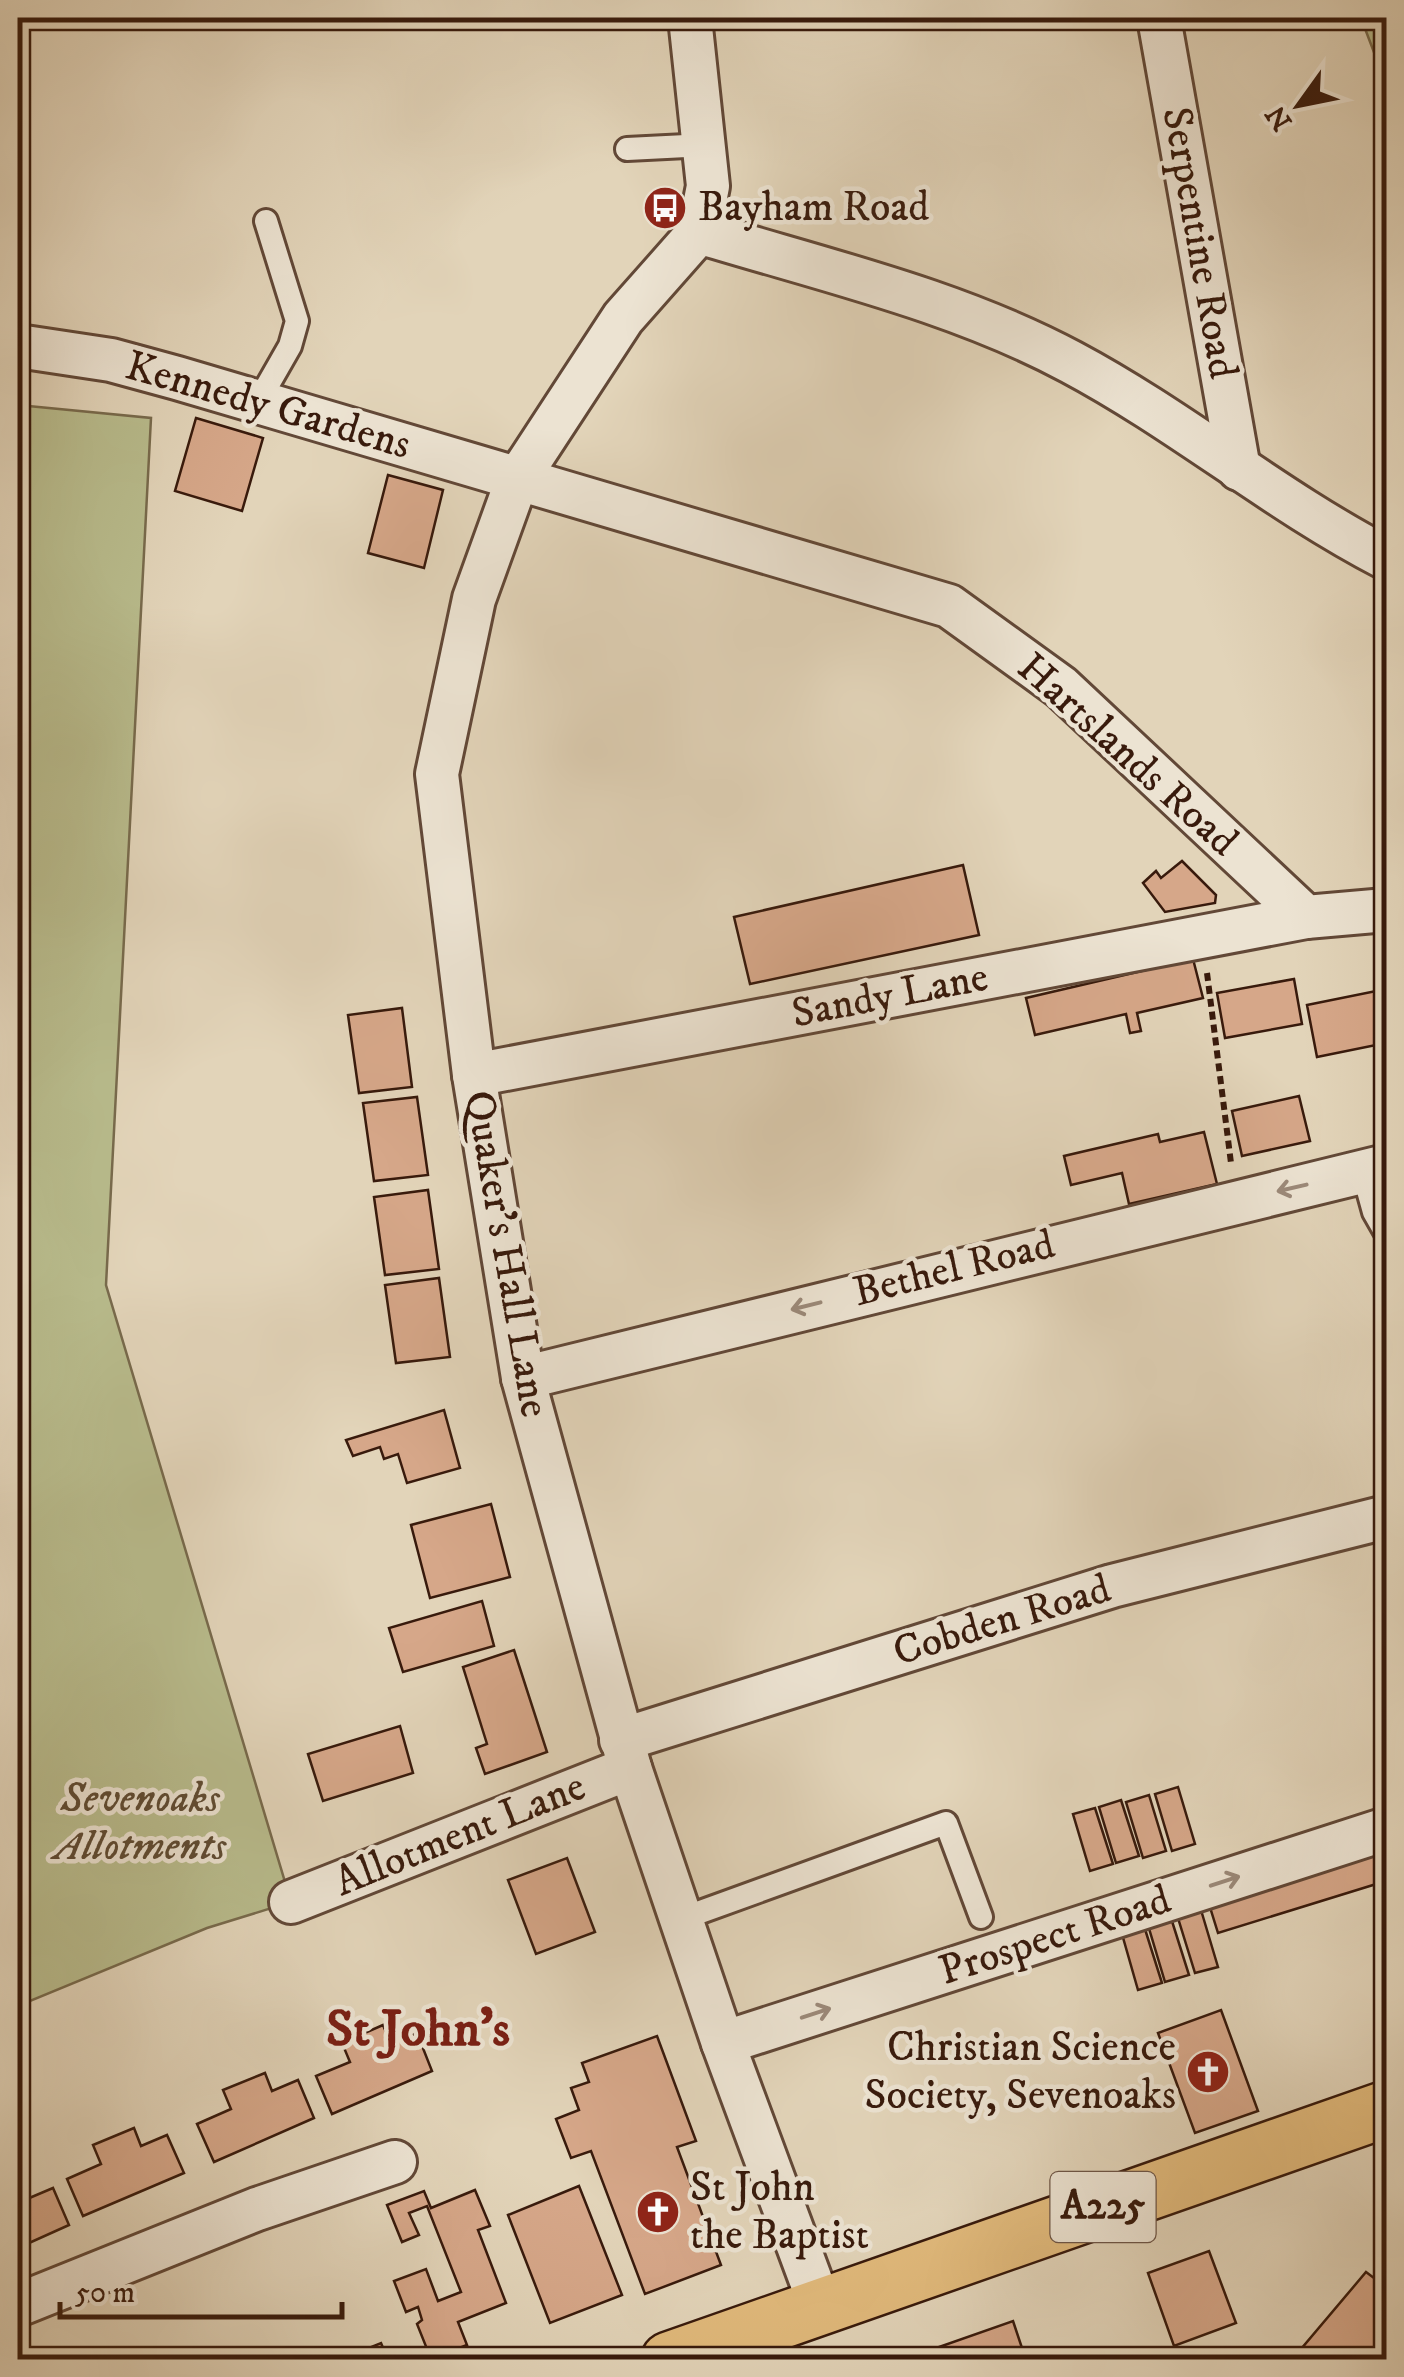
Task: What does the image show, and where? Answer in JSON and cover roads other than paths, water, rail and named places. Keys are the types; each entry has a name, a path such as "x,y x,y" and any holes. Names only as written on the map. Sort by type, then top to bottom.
{"main road":[{"name":"A225","path":"669,2360 1386,2109"}],"street":[{"path":"690,18 708,186 698,232 1005,331 1071,362 1386,558"},
{"name":"Serpentine Road","path":"1160,18 1238,469"},
{"name":"Quaker's Hall Lane","path":"698,232 623,318 516,480 474,599 436,774 474,1075 523,1378 626,1754 723,2043 820,2305"},
{"name":"Kennedy Gardens","path":"18,346 112,360 516,480"},
{"name":"Hartslands Road","path":"516,480 949,606 1062,686 1306,917"},
{"path":"1306,917 1386,910"},
{"name":"Sandy Lane","path":"474,1075 1306,917"},
{"name":"Bethel Road","path":"523,1378 1375,1169"},
{"name":"Cobden Road","path":"626,1754 1112,1586 1386,1517"},
{"name":"Allotment Lane","path":"291,1902 626,1754"},
{"name":"Prospect Road","path":"723,2043 1386,1830"},
{"path":"18,2305 257,2209 395,2162"}],"lane":[{"path":"627,149 706,145"},
{"path":"258,402 290,346 297,322 266,221"},
{"path":"1375,1169 1374,1212 1386,1233"},
{"path":"681,1919 946,1823 980,1917"}],"place":[{"name":"Bayham Road","path":"665,208"},
{"name":"Christian Science Society, Sevenoaks","path":"1208,2072"},
{"name":"St John the Baptist","path":"658,2212"}],"district":[{"name":"St John's","path":"418,2030"}],"park label":[{"name":"Sevenoaks Allotments","path":"140,1823"}]}
